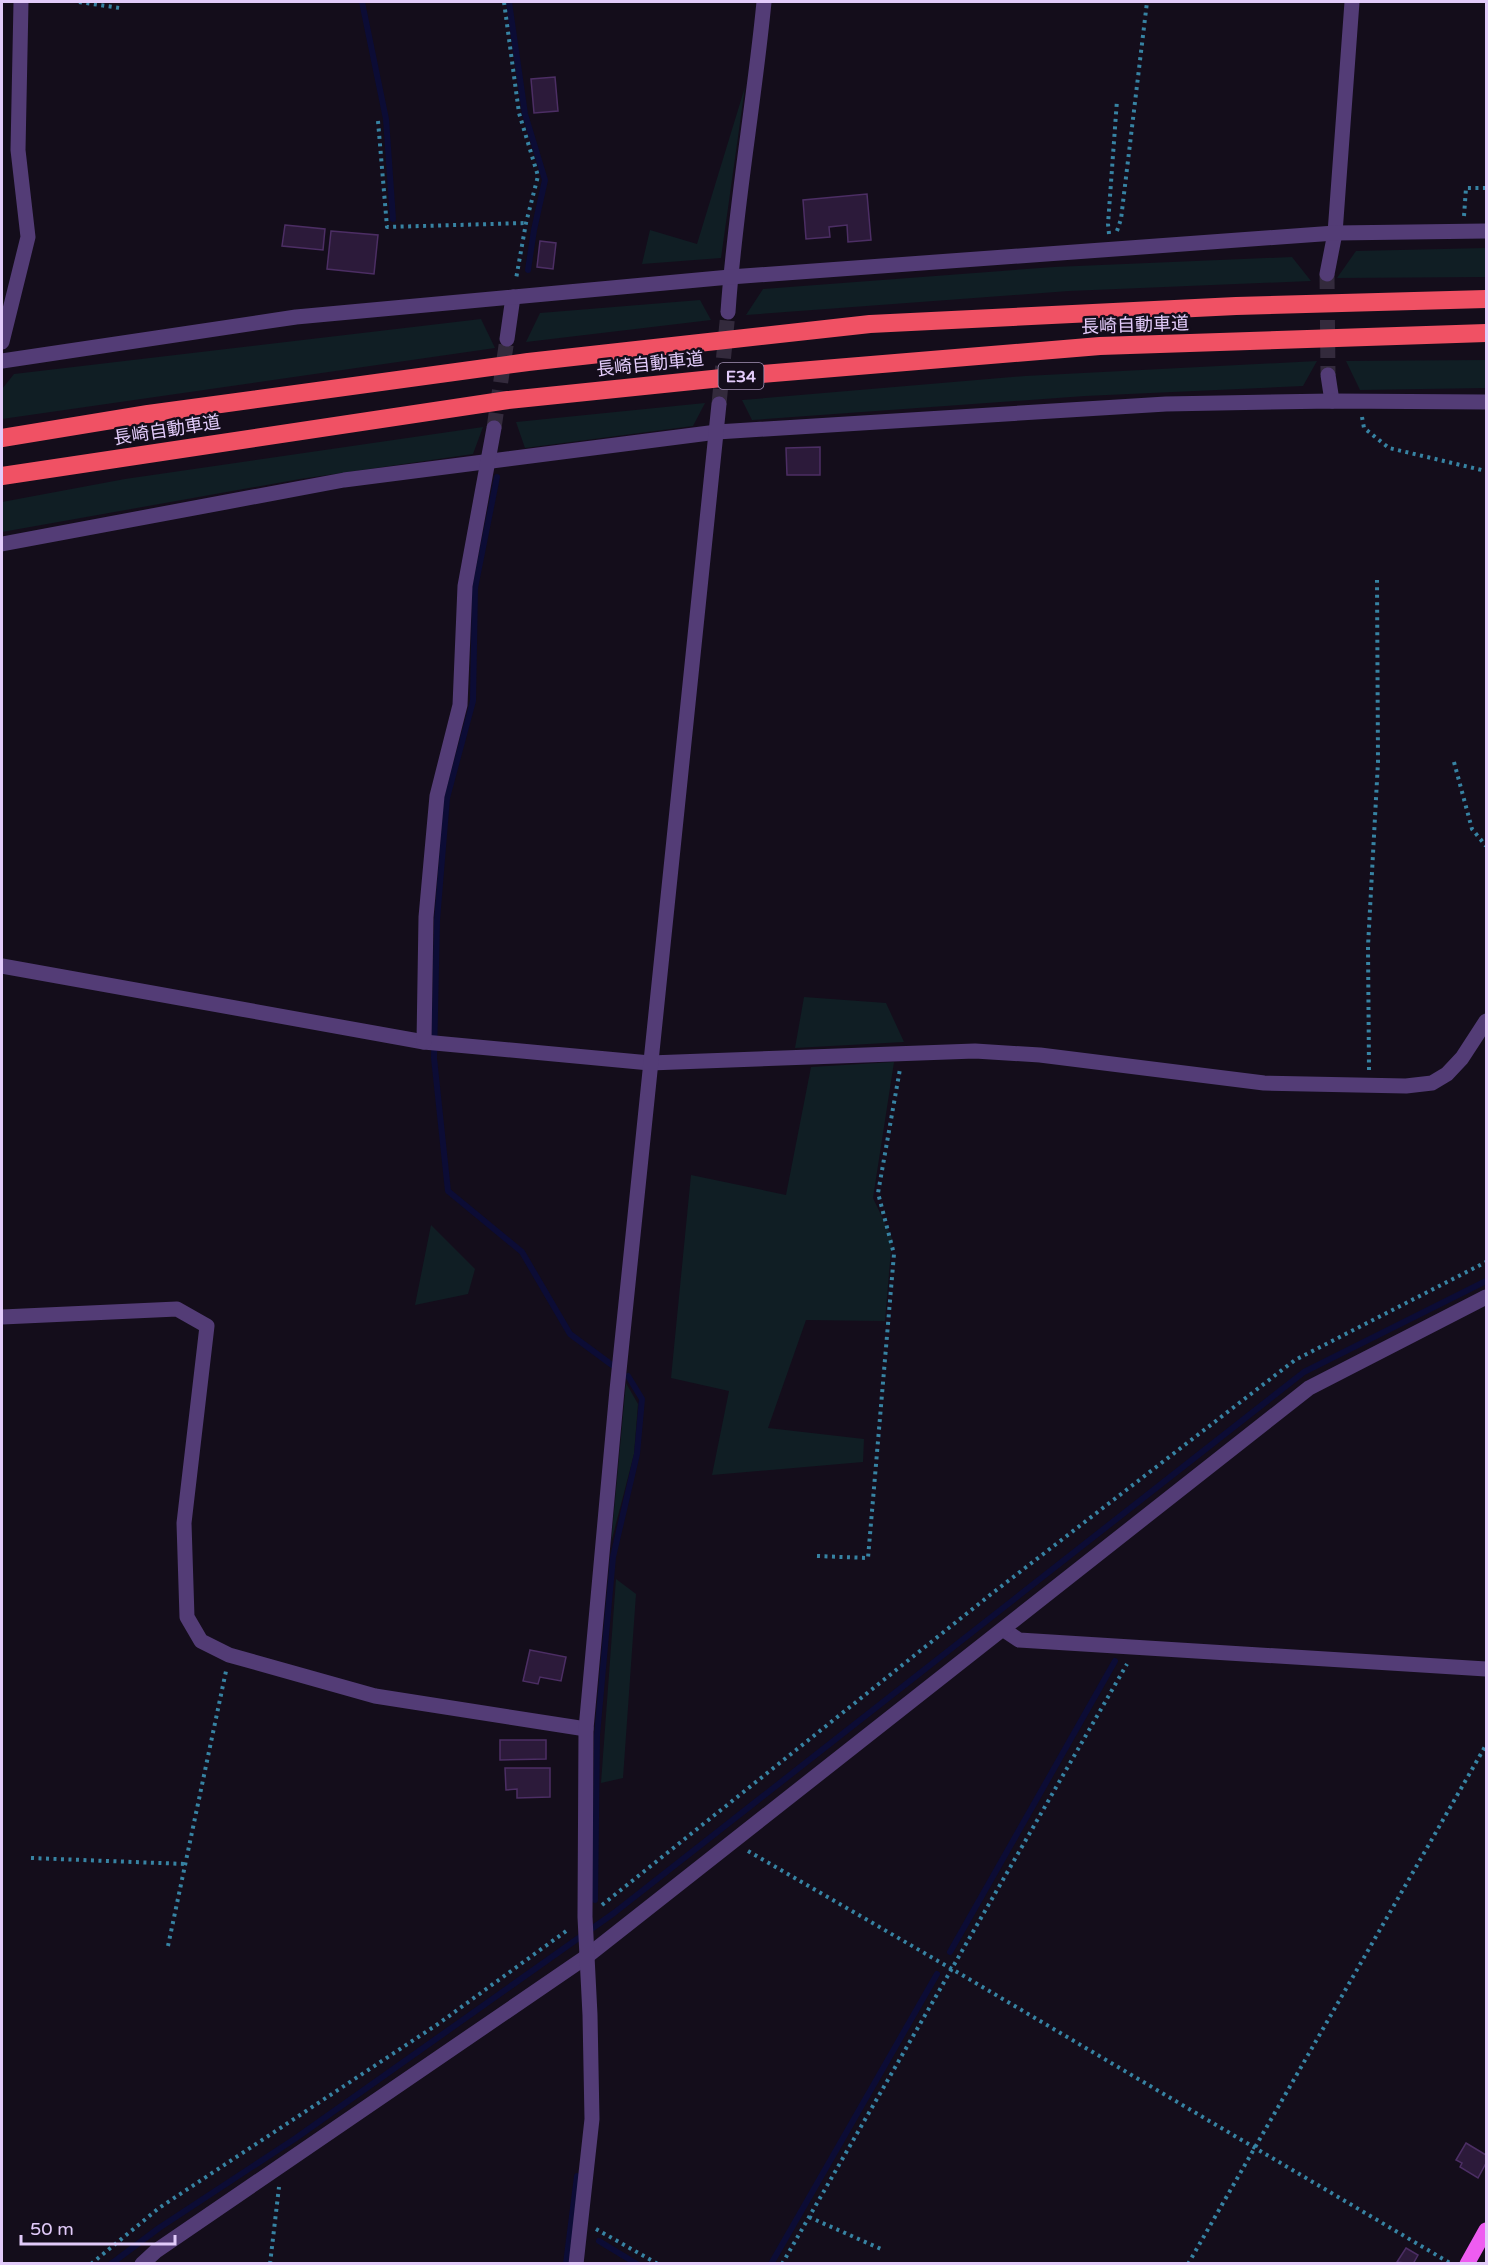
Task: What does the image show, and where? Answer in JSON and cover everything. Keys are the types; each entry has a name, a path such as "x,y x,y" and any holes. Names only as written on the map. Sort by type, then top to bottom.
{"highway":[{"name":"長崎自動車道","path":"2,438 148,414 516,363 870,324 1236,306 1486,299"},
{"name":"長崎自動車道","path":"2,476 508,400 751,375 1100,346 1486,333"}],"main road":[{"path":"1467,2264 1486,2230"}],"street":[{"path":"2,342 28,237 18,150 21,2"},
{"path":"728,312 730,277 764,2"},
{"path":"1327,274 1335,233 1352,2"},
{"path":"2,360 296,317 730,277 1335,233 1486,231"},
{"path":"507,339 513,297"},
{"path":"1328,375 1332,401"},
{"path":"2,544 344,480 717,432 1166,404 1332,401 1486,402"},
{"path":"576,2264 592,2118 591,2015 585,1917 586,1729 617,1390 719,404"},
{"path":"424,1042 426,917 438,796 460,705 465,586 494,428"},
{"path":"2,966 424,1042 650,1064 975,1051 1040,1055 1264,1083 1406,1086 1431,1083 1447,1074 1462,1058 1486,1021"},
{"path":"142,2264 156,2252 586,1957 1309,1388 1486,1297"},
{"path":"2,1317 177,1309 207,1326 184,1523 187,1617 201,1641 230,1655 375,1696 586,1729"},
{"path":"1004,1630 1018,1640 1486,1669"}],"path":[{"path":"79,2 120,8"},
{"path":"504,2 519,113 538,176 526,223 513,297"},
{"path":"1112,249 1121,219 1147,2"},
{"path":"1112,249 1108,224 1117,100"},
{"path":"378,121 387,227 526,223"},
{"path":"1463,232 1466,188 1486,188"},
{"path":"1358,402 1364,428 1389,448 1486,471"},
{"path":"1369,1086 1368,946 1378,762 1377,579"},
{"path":"1454,762 1472,829 1486,846"},
{"path":"817,1556 867,1558 894,1254 878,1193 903,1053"},
{"path":"91,2264 159,2208 438,2024 585,1917 990,1595 1295,1360 1486,1262"},
{"path":"782,2264 1136,1648"},
{"path":"168,1946 230,1655"},
{"path":"1188,2264 1486,1745"},
{"path":"733,1842 1451,2264"},
{"path":"32,1858 185,1864"},
{"path":"270,2264 282,2165"},
{"path":"809,2217 881,2249"},
{"path":"581,2225 593,2227 658,2264"}],"shaded area":[{"path":"745,87 721,258 642,264 650,230 697,244"},
{"path":"1486,248 1486,277 1337,278 1356,251"},
{"path":"1292,257 1311,281 1069,291 746,315 763,289 1054,267"},
{"path":"700,300 711,320 526,342 540,313"},
{"path":"481,319 495,348 2,419 2,389 14,374"},
{"path":"1486,360 1486,388 1360,390 1346,361"},
{"path":"1317,361 1303,386 1085,396 752,420 742,400 1025,376"},
{"path":"705,403 693,426 525,448 516,422"},
{"path":"483,427 473,454 300,479 2,532 2,502 125,479"},
{"path":"804,997 886,1003 904,1042 795,1048"},
{"path":"894,1062 873,1198 892,1238 885,1321 806,1320 768,1428 864,1439 863,1462 712,1475 729,1391 671,1378 691,1175 786,1195 811,1067"},
{"path":"431,1225 475,1269 468,1294 415,1305"},
{"path":"626,1383 638,1404 634,1454 611,1543"},
{"path":"616,1579 636,1594 623,1778 601,1783"}],"building":[{"path":"555,77 558,111 534,113 531,79"},
{"path":"867,194 871,240 848,242 847,225 829,227 830,237 806,239 803,200"},
{"path":"285,225 325,229 323,250 282,246"},
{"path":"331,231 378,235 374,274 327,269"},
{"path":"540,241 556,243 553,269 537,267"},
{"path":"820,447 820,475 787,475 786,448"},
{"path":"530,1650 566,1657 561,1681 540,1677 538,1684 523,1681"},
{"path":"500,1740 546,1740 546,1759 500,1760"},
{"path":"505,1768 550,1768 550,1797 517,1798 517,1789 506,1790"},
{"path":"1466,2143 1486,2155 1486,2163 1478,2178 1460,2167 1462,2163 1456,2160"},
{"path":"1406,2248 1418,2255 1413,2264 1397,2262"}],"waterway":[{"path":"362,2 386,119 393,219"},
{"path":"509,2 525,114 545,180 528,270"},
{"path":"497,477 475,588 473,701 447,798 437,920 434,1058 448,1191 522,1252 570,1334 612,1365"},
{"path":"111,2264 159,2228 296,2138 614,1913 1304,1372 1486,1281"},
{"path":"595,1900 597,1735 613,1557 637,1454 642,1399 628,1376"},
{"path":"950,1952 1115,1661"},
{"path":"771,2264 937,1974"},
{"path":"566,2264 577,2176"},
{"path":"599,2241 637,2264"}],"tunnel":[{"path":"1327,274 1328,375"},
{"path":"719,404 728,312"},
{"path":"494,428 507,339"}]}
